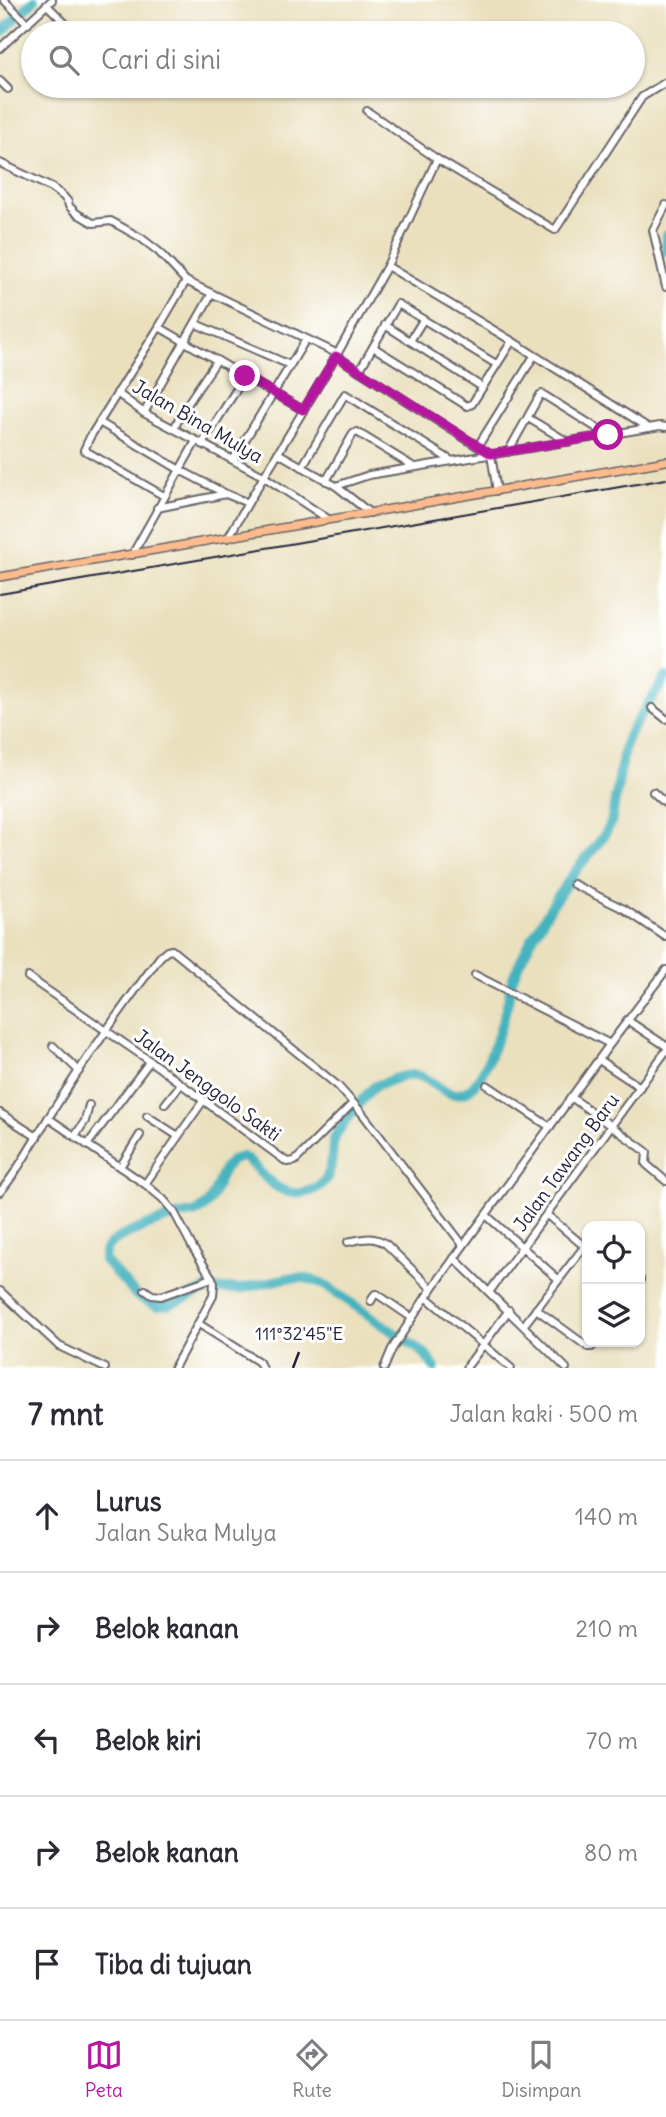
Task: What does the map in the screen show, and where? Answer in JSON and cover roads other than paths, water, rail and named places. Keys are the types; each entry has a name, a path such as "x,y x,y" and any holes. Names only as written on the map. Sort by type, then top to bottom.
{"main road":[{"path":"0,577 666,461"}],"street":[{"path":"4,0 25,21"},
{"path":"27,21 49,3 65,21"},
{"path":"0,48 21,27"},
{"path":"0,81 8,89"},
{"path":"645,95 664,83"},
{"path":"367,111 437,159 555,230 641,98"},
{"path":"228,538 387,266 437,159"},
{"path":"0,163 52,188 63,196 76,213 93,223 111,221 141,238 158,251 186,281 337,355 491,454 497,491"},
{"path":"666,205 653,230 666,286"},
{"path":"387,266 649,428"},
{"path":"164,496 84,450 186,281"},
{"path":"144,413 211,295"},
{"path":"359,371 396,304 496,364"},
{"path":"410,341 423,320"},
{"path":"196,324 290,365"},
{"path":"385,325 482,387"},
{"path":"159,327 303,410"},
{"path":"233,460 306,339"},
{"path":"373,347 467,406 472,404 512,341"},
{"path":"478,446 534,356"},
{"path":"174,429 182,412 217,360"},
{"path":"132,555 180,470 245,376"},
{"name":"Jalan Bina Mulya","path":"117,393 144,413 263,476 328,519"},
{"path":"302,467 345,394 453,461"},
{"path":"508,452 542,394 608,435"},
{"path":"528,418 568,442"},
{"path":"99,422 180,470 248,503"},
{"path":"336,486 359,477 414,467 666,427"},
{"path":"326,481 353,433 357,432 414,467"},
{"path":"278,453 336,486 370,513"},
{"path":"157,508 226,494"},
{"path":"652,708 666,719"},
{"path":"653,792 666,804"},
{"path":"573,884 624,909 666,937"},
{"path":"0,1192 19,1167 105,1030 160,957 167,951 174,951 338,1086 362,1112 463,1245"},
{"path":"384,1368 392,1349 426,1297 666,970"},
{"path":"475,975 610,1044"},
{"name":"Jalan Jenggolo Sakti","path":"28,977 150,1061 289,1163 295,1161 354,1104"},
{"path":"659,979 666,985"},
{"path":"627,1020 666,1049"},
{"path":"53,1046 79,1071"},
{"name":"Jalan Tawang Baru","path":"489,1291 666,1049"},
{"path":"599,1060 640,1087"},
{"path":"87,1145 150,1061"},
{"path":"165,1104 181,1084"},
{"path":"487,1085 550,1127"},
{"path":"571,1097 647,1152 646,1164 666,1181"},
{"path":"145,1184 204,1101"},
{"path":"75,1136 85,1121 89,1105"},
{"path":"0,1113 37,1138"},
{"path":"147,1116 178,1136"},
{"path":"48,1118 163,1199 174,1212 188,1242 213,1280 213,1296 175,1366 184,1368"},
{"path":"120,1167 140,1135"},
{"path":"486,1214 558,1279"},
{"path":"547,1215 582,1242"},
{"path":"348,1242 378,1239 432,1289"},
{"path":"524,1325 582,1248"},
{"path":"454,1258 566,1368"},
{"path":"145,1290 152,1295 161,1296 213,1280"},
{"path":"0,1291 55,1343 106,1368"},
{"path":"371,1301 377,1294 412,1318"},
{"path":"426,1297 511,1368"},
{"path":"536,1309 582,1343"},
{"path":"466,1368 509,1310"},
{"path":"199,1324 259,1362 262,1368"},
{"path":"79,1368 85,1359"}],"waterway":[{"path":"0,34 34,0"},
{"path":"666,235 666,253"},
{"path":"435,1368 424,1353 322,1283 305,1278 287,1278 240,1289 207,1289 168,1305 157,1306 137,1296 104,1260 105,1252 114,1241 132,1232 173,1217 194,1213 204,1207 227,1165 243,1157 269,1181 286,1191 302,1193 316,1188 327,1177 330,1169 335,1137 366,1095 377,1085 411,1075 421,1076 452,1094 467,1091 474,1085 487,1064 506,1010 513,978 525,952 560,893 602,839 611,823 625,744 666,677"}],"railway":[{"path":"0,594 666,479"}]}
